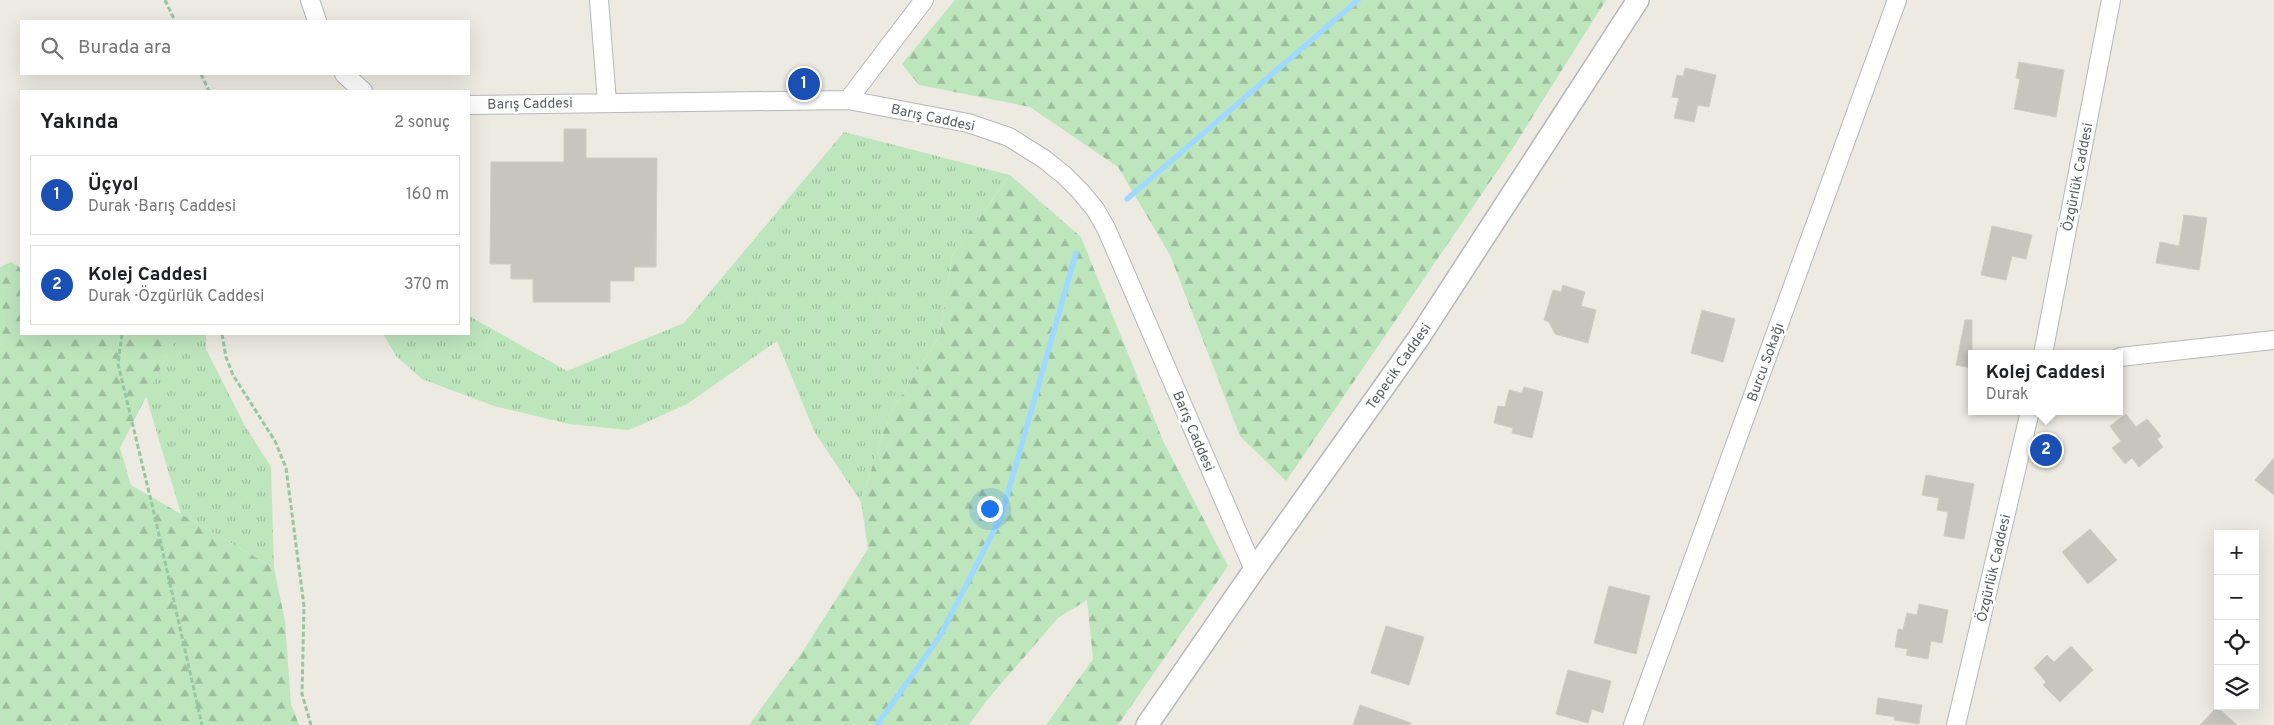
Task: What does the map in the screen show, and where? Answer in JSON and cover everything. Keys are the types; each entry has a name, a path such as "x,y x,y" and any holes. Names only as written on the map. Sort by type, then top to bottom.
{"street":[{"path":"310,0 317,20"},
{"path":"599,0 607,102"},
{"path":"848,100 924,0"},
{"name":"Tepecik Caddesi","path":"1147,725 1418,339 1638,0"},
{"name":"Burcu Sokağı","path":"1633,725 1897,0"},
{"name":"Özgürlük Caddesi","path":"2044,350 2111,0"},
{"path":"345,75 362,90"},
{"name":"Barış Caddesi","path":"470,105 848,100 968,123 1009,137 1064,175 1085,197 1106,228 1254,570"},
{"path":"2123,357 2274,340"},
{"name":"Özgürlük Caddesi","path":"1956,725 2029,415"}],"path":[{"path":"165,0 175,20"},
{"path":"201,75 208,90"},
{"path":"122,335 118,364 154,512 202,725"},
{"path":"222,335 226,357 233,376 276,441 286,468 304,606 302,694 310,725"}],"green space":[{"path":"955,0 1606,0 1511,151 1286,481 1240,436 1170,255 1118,167 1030,107 919,85 902,64"},
{"path":"844,132 1010,175 952,256 940,335 888,417 861,502 814,431 777,341 687,404 629,430 569,424 494,406 422,379 396,356 384,335 470,335 470,317 567,371 684,323"},
{"path":"1010,175 1081,237 1164,443 1228,566 1118,725 1046,725 1093,659 1087,600 1058,618 988,699 969,725 749,725 803,651 868,549 861,502 888,417 940,335 952,256"},
{"path":"11,262 20,267 20,335 177,335 120,448 131,485 274,568 285,621 291,704 299,725 0,725 0,267"},
{"path":"177,335 206,335 206,349 245,426 271,467 274,568 181,514 146,396"}],"building":[{"path":"2019,62 2064,70 2056,117 2014,109 2020,79 2016,78"},
{"path":"1685,68 1716,75 1709,107 1698,105 1694,122 1674,118 1679,98 1672,97 1677,75 1683,76"},
{"path":"564,129 586,129 586,158 657,158 656,267 634,267 634,281 610,281 610,302 533,302 533,279 511,279 511,264 490,264 491,162 564,162"},
{"path":"2184,215 2207,218 2199,270 2156,263 2160,242 2179,246"},
{"path":"1992,226 2032,235 2026,259 2012,256 2006,280 1981,275"},
{"path":"1563,285 1585,292 1581,306 1596,310 1588,343 1555,334 1549,322 1544,320 1553,290 1561,292"},
{"path":"1702,310 1735,319 1723,362 1691,353"},
{"path":"1965,320 1972,320 1972,350 1968,350 1968,367 1956,365"},
{"path":"1524,387 1543,392 1532,438 1512,433 1513,428 1494,423 1498,406 1505,407 1509,390 1522,393"},
{"path":"2126,414 2136,427 2147,419 2161,436 2157,439 2163,447 2139,467 2132,458 2125,464 2112,448 2121,441 2110,426"},
{"path":"2274,458 2274,495 2255,480"},
{"path":"1926,475 1974,484 1964,539 1944,536 1948,512 1937,510 1939,498 1922,495"},
{"path":"2090,529 2117,560 2088,584 2062,552"},
{"path":"1609,586 1650,596 1636,654 1594,643"},
{"path":"1919,604 1948,610 1942,643 1931,641 1928,659 1906,655 1908,649 1895,647 1898,629 1903,630 1907,613 1917,615"},
{"path":"1386,626 1424,637 1409,685 1371,673"},
{"path":"2071,646 2093,670 2060,702 2043,685 2046,682 2034,668 2047,655 2054,662"},
{"path":"1568,670 1611,681 1603,713 1592,709 1588,723 1556,714"},
{"path":"1878,698 1922,705 1919,724 1894,720 1895,717 1876,714"},
{"path":"1360,705 1411,723 1410,725 1353,725"},
{"path":"2214,710 2220,710 2237,725 2200,725"}],"waterway":[{"path":"1127,199 1358,0"},
{"path":"877,725 940,636 1001,517 1076,253"}],"place":[{"name":"Üçyol","path":"804,84"},
{"name":"Kolej Caddesi","path":"2046,450"}]}
